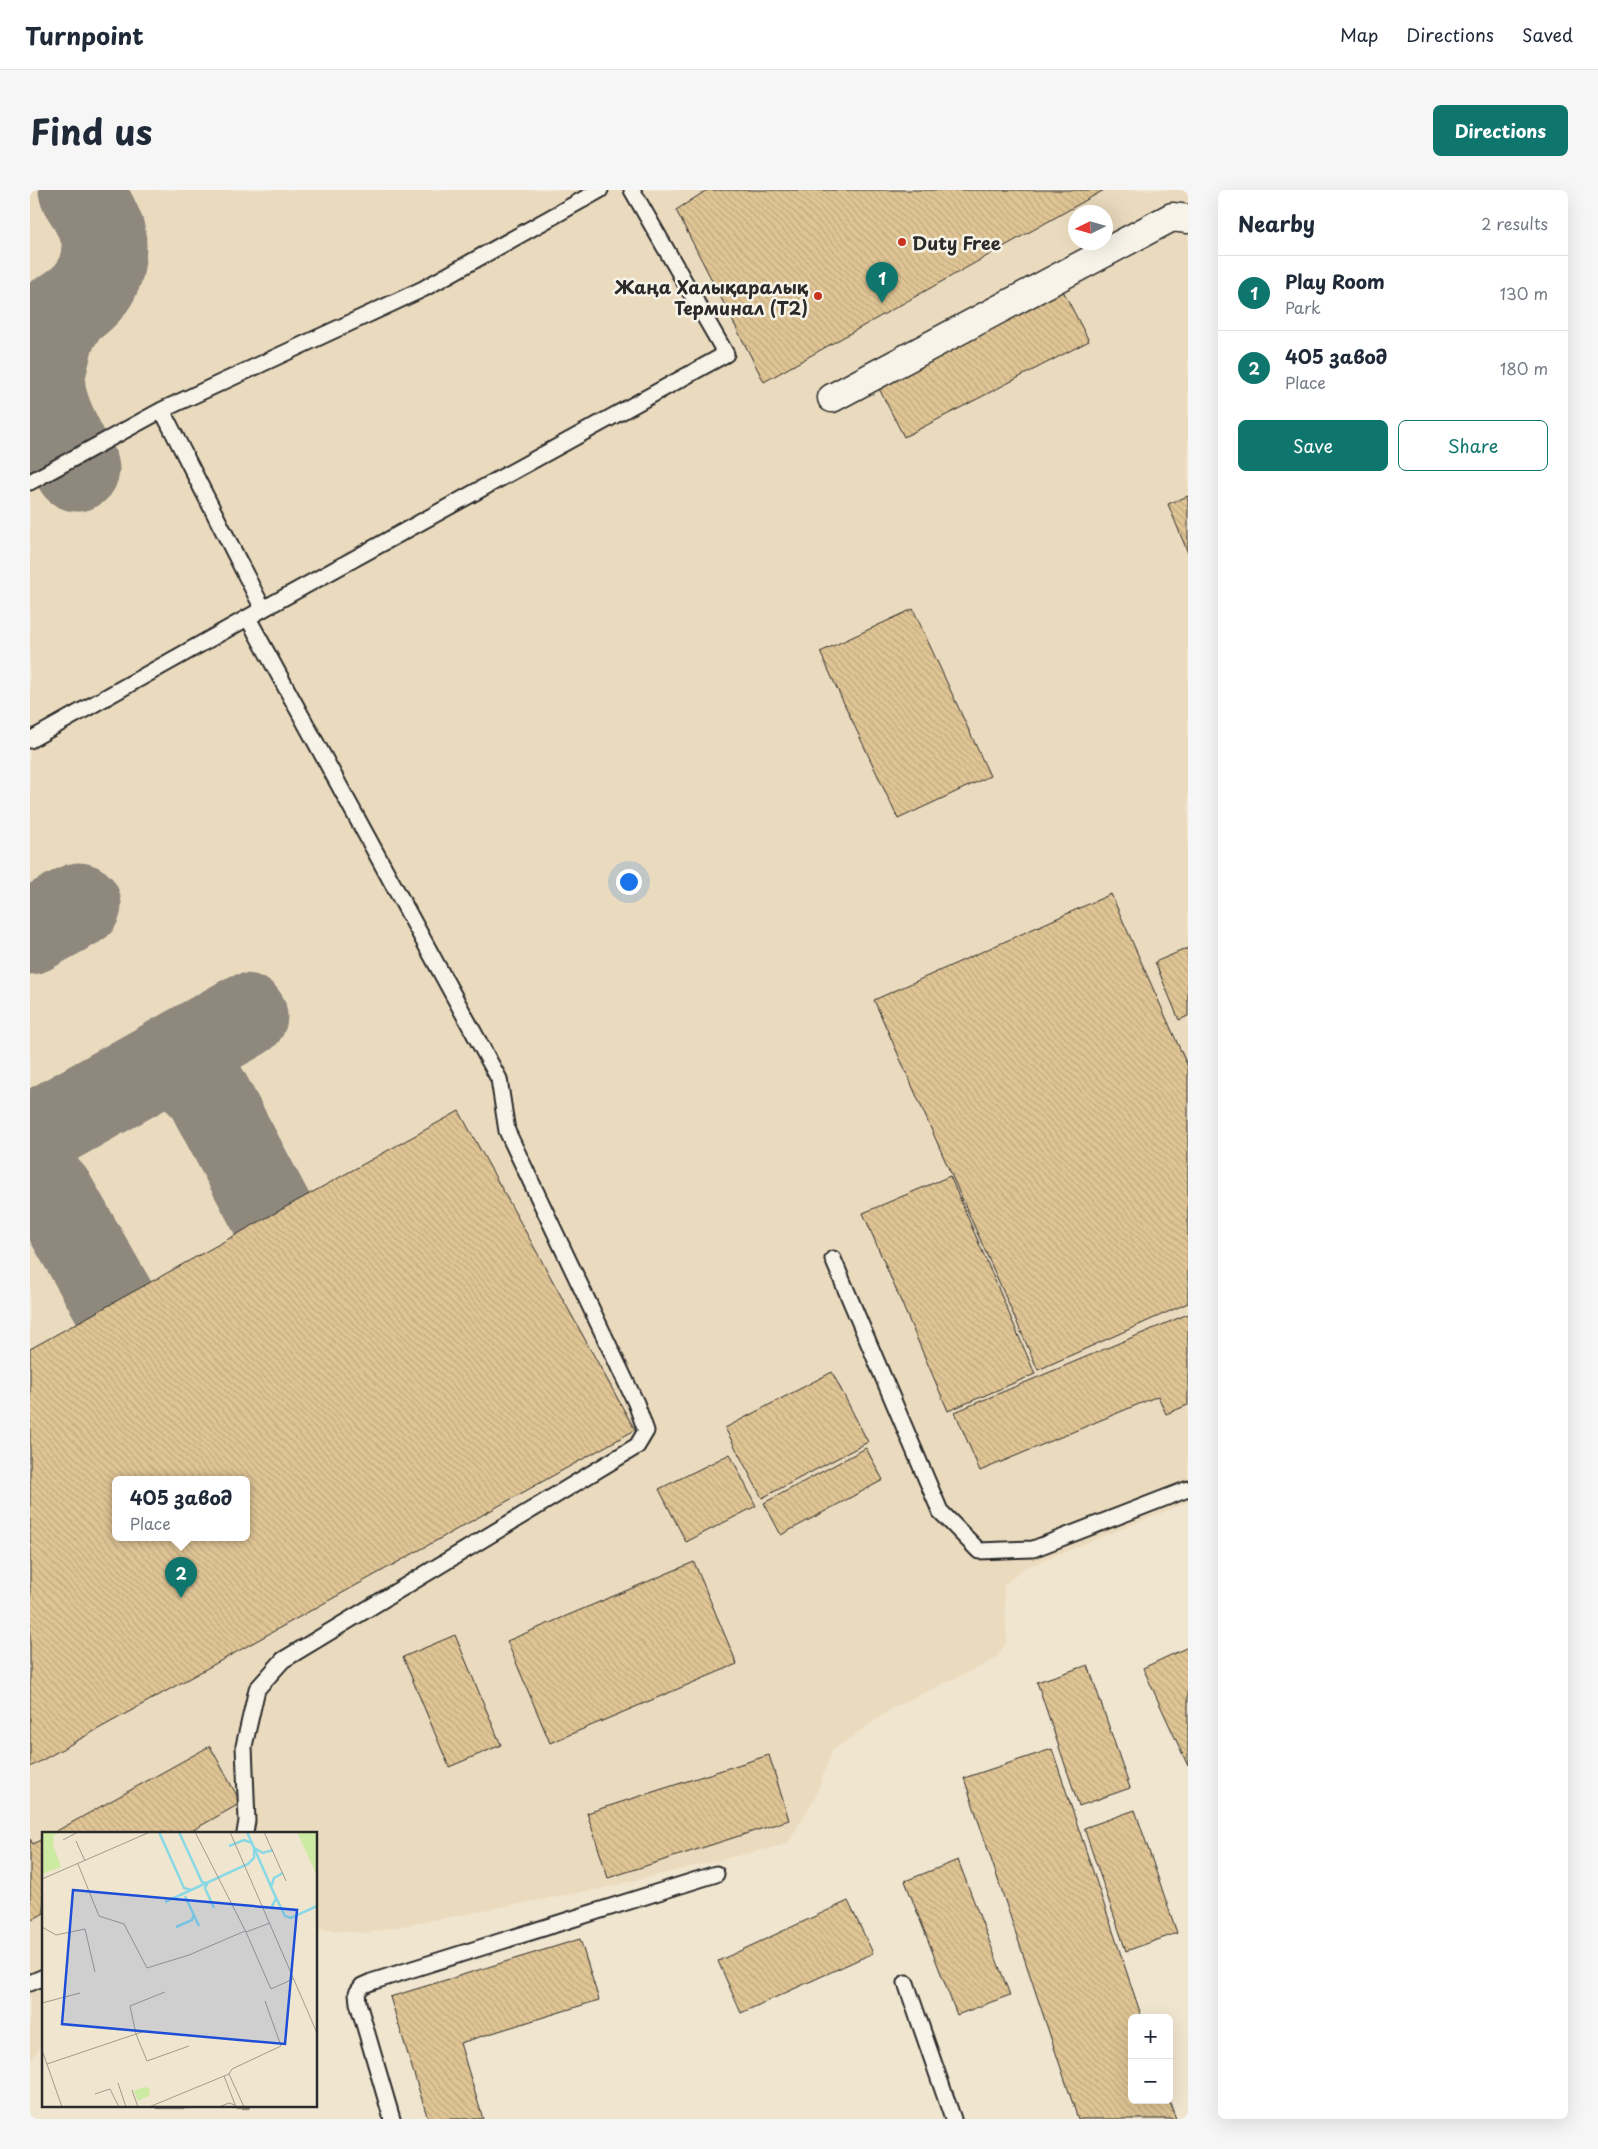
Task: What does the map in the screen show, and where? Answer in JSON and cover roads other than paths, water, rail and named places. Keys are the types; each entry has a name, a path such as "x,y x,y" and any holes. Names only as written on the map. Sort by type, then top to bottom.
{"street":[{"path":"832,398 1172,217 1188,219"}],"lane":[{"path":"30,482 162,410 423,289 600,190"},
{"path":"30,740 263,609 726,354 632,190"},
{"path":"162,410 263,609"},
{"path":"245,1832 248,1821 244,1746 256,1689 283,1660 637,1446 646,1431 636,1402 507,1131 499,1079 248,618"},
{"path":"833,1260 940,1511 979,1551 1033,1548 1188,1489"},
{"path":"392,2119 358,2003 357,1993 362,1986 716,1874"},
{"path":"30,1984 42,1978"},
{"path":"906,1983 953,2119"}],"place":[{"name":"Duty Free","path":"902,242"},
{"name":"Жаңа Халықаралық Терминал (Т2)","path":"818,296"},
{"name":"Play Room","path":"882,303"},
{"name":"405 завод","path":"181,1598"}]}
